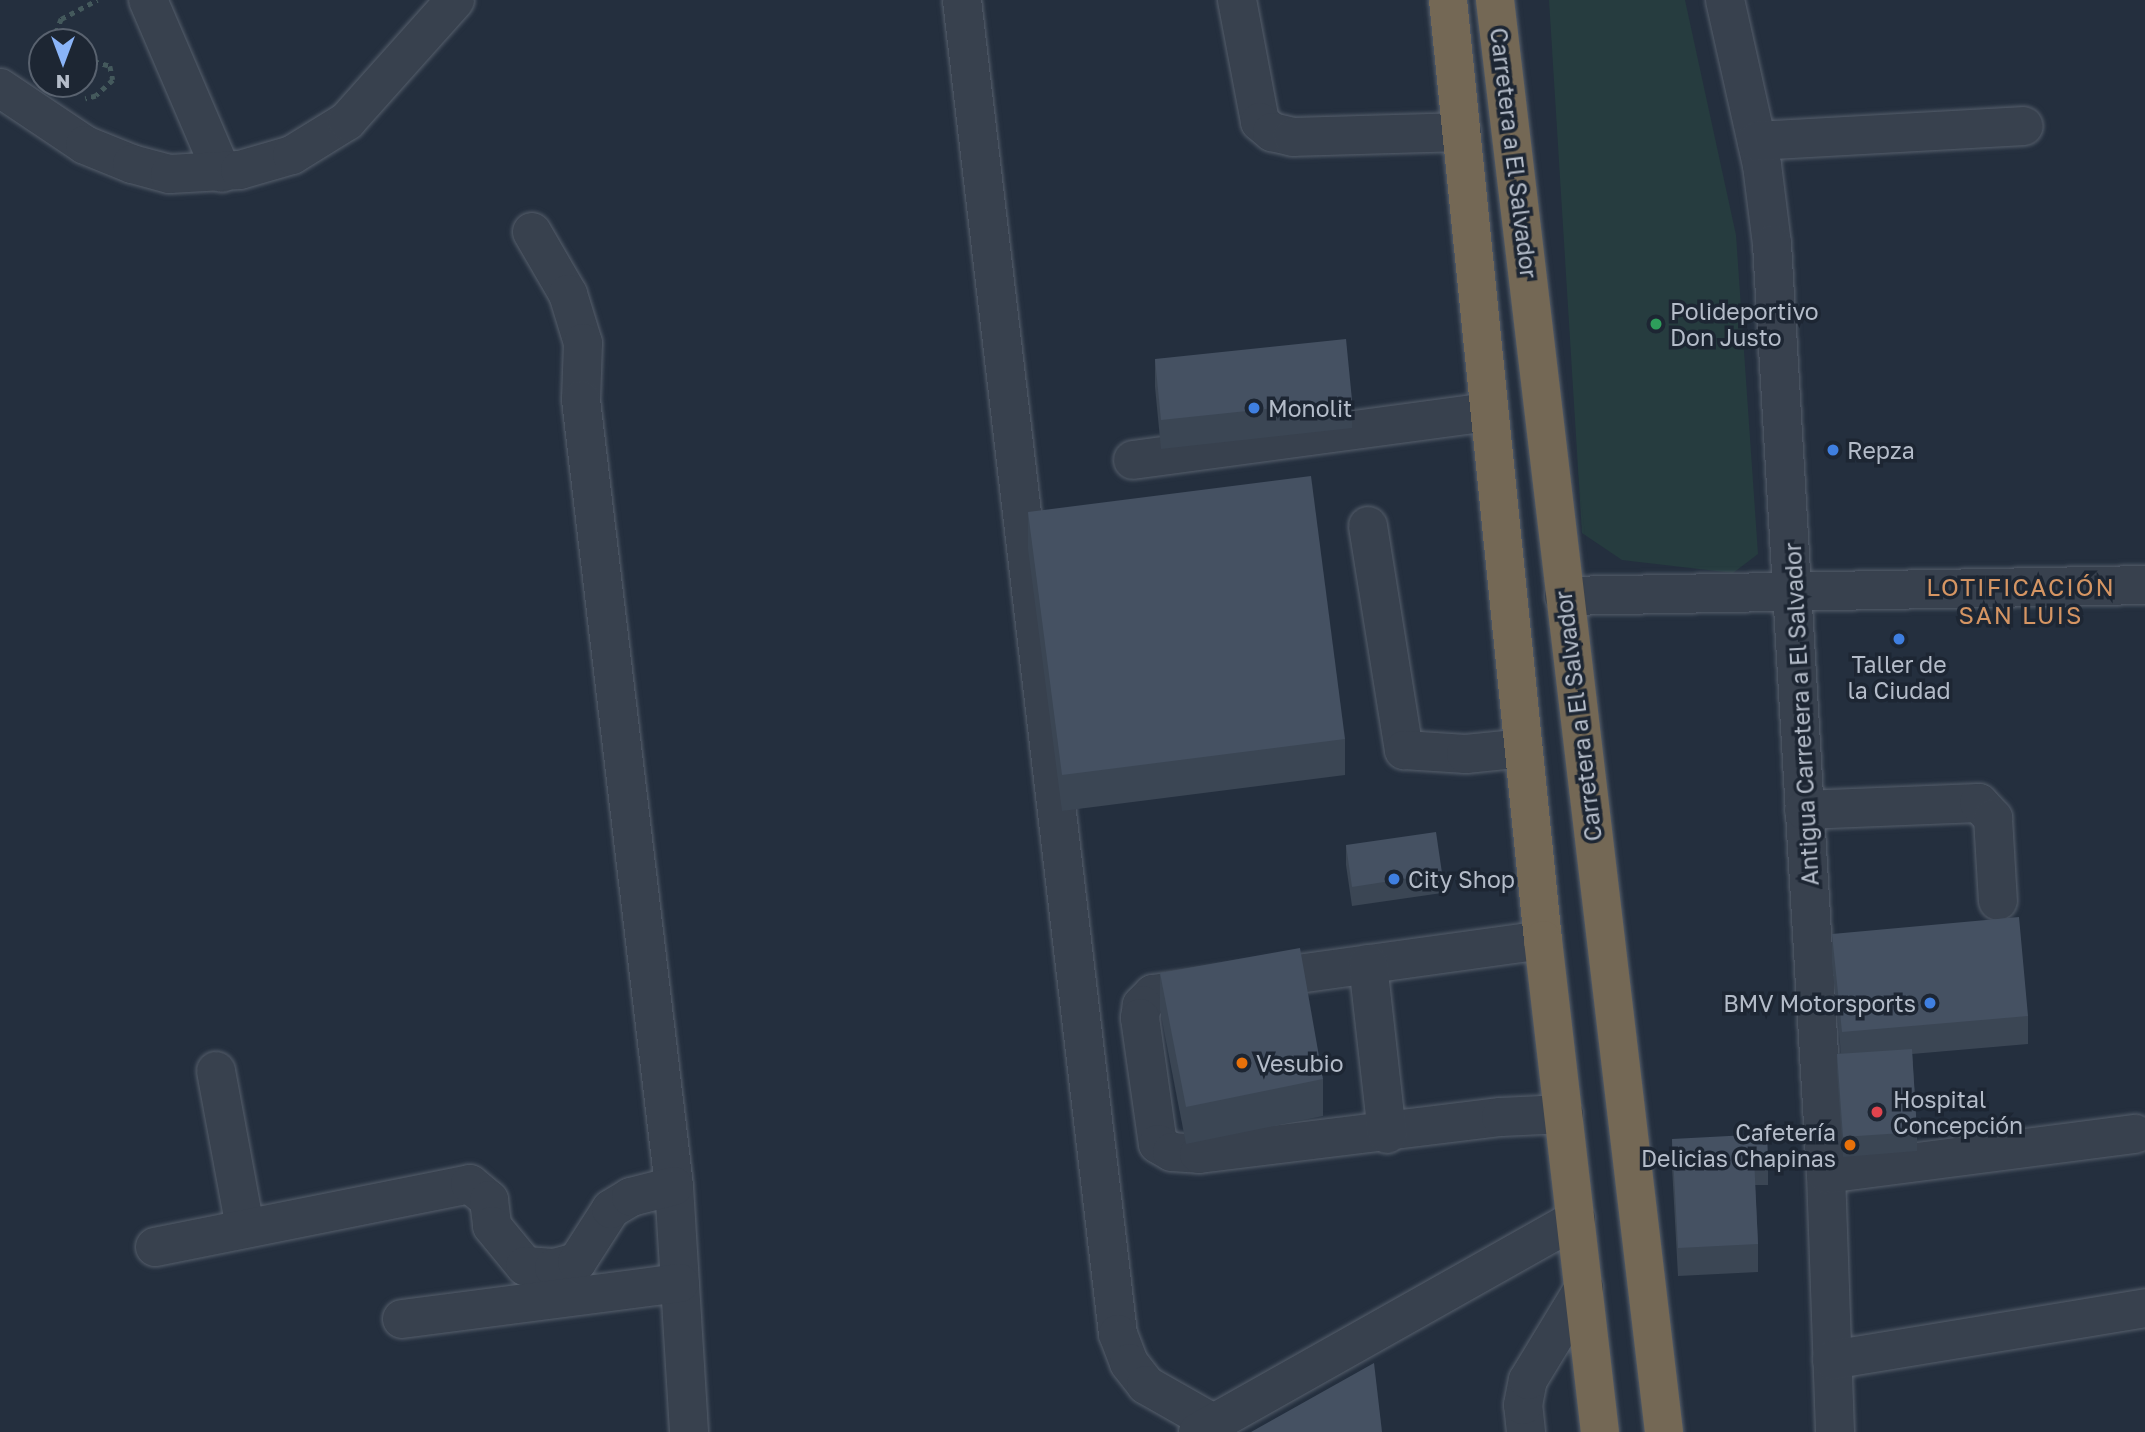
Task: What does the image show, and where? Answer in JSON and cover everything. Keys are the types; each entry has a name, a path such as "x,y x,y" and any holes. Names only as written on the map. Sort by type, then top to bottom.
{"highway":[{"name":"Carretera a El Salvador","path":"1495,0 1525,233 1564,596 1664,1432"},
{"path":"1519,0 1525,233"},
{"name":"Carretera a El Salvador","path":"1447,7 1464,150 1543,940 1600,1432"},
{"path":"1464,150 1516,161"},
{"path":"1575,1211 1636,1197"}],"street":[{"path":"148,0 222,173"},
{"path":"0,88 85,145 132,164 170,174 222,173 292,155 347,121 455,0"},
{"path":"962,0 1118,1334 1129,1363 1146,1385 1206,1427 1575,1211"},
{"path":"1237,0 1260,122 1272,132 1464,150"},
{"name":"Antigua Carretera a El Salvador","path":"1725,0 1757,141 1772,244 1796,589 1804,810 1826,1174 1835,1432"},
{"path":"1757,141 2024,126"},
{"path":"532,232 568,294 583,343 581,400 674,1186 689,1432"},
{"path":"1133,460 1489,412"},
{"path":"1368,526 1404,750 1466,754 1524,748"},
{"path":"1564,596 1796,589 2145,586"},
{"path":"1804,810 1979,803 1993,818 1998,901"},
{"path":"1543,940 1153,994 1142,1004 1140,1017 1158,1144 1172,1152 1199,1154 1387,1134 1501,1117 1564,1114"},
{"path":"1368,964 1387,1134"},
{"path":"216,1071 245,1228"},
{"path":"1826,1174 2134,1134"},
{"path":"155,1247 470,1184 489,1200 492,1226 525,1266 554,1268 577,1262 611,1209 631,1197 674,1186"},
{"path":"402,1319 680,1283"},
{"path":"1526,1432 1523,1405 1528,1380 1584,1288"},
{"path":"1832,1360 2145,1308"}],"path":[{"path":"57,28 61,19 97,0"},
{"path":"98,62 110,66 113,80 98,94"},
{"path":"79,101 89,98"}],"green space":[{"name":"Polideportivo Don Justo","path":"1549,0 1685,0 1736,235 1758,554 1733,573 1622,560 1582,533"}],"building":[{"path":"1346,339 1352,400 1161,420 1155,359"},
{"path":"1311,476 1345,739 1062,775 1028,512"},
{"path":"1436,832 1442,873 1352,887 1346,845"},
{"name":"BMV Motorsports","path":"2019,917 2028,1016 1842,1032 1832,934"},
{"name":"Vesubio","path":"1300,948 1323,1079 1186,1107 1160,973"},
{"name":"Hospital Concepción","path":"1912,1049 1917,1132 1843,1137 1837,1054"},
{"path":"1767,1134 1768,1157 1754,1157 1758,1244 1678,1248 1672,1139"},
{"path":"1374,1363 1382,1432 1251,1432"}],"place":[{"name":"Polideportivo Don Justo","path":"1656,324"},
{"name":"Monolit","path":"1254,408"},
{"name":"Repza","path":"1833,450"},
{"name":"Taller de la Ciudad","path":"1899,639"},
{"name":"City Shop","path":"1394,879"},
{"name":"BMV Motorsports","path":"1930,1003"},
{"name":"Vesubio","path":"1242,1063"},
{"name":"Hospital Concepción","path":"1877,1112"},
{"name":"Cafetería Delicias Chapinas","path":"1850,1145"}],"district":[{"name":"LOTIFICACIÓN SAN LUIS","path":"2021,601"}]}
